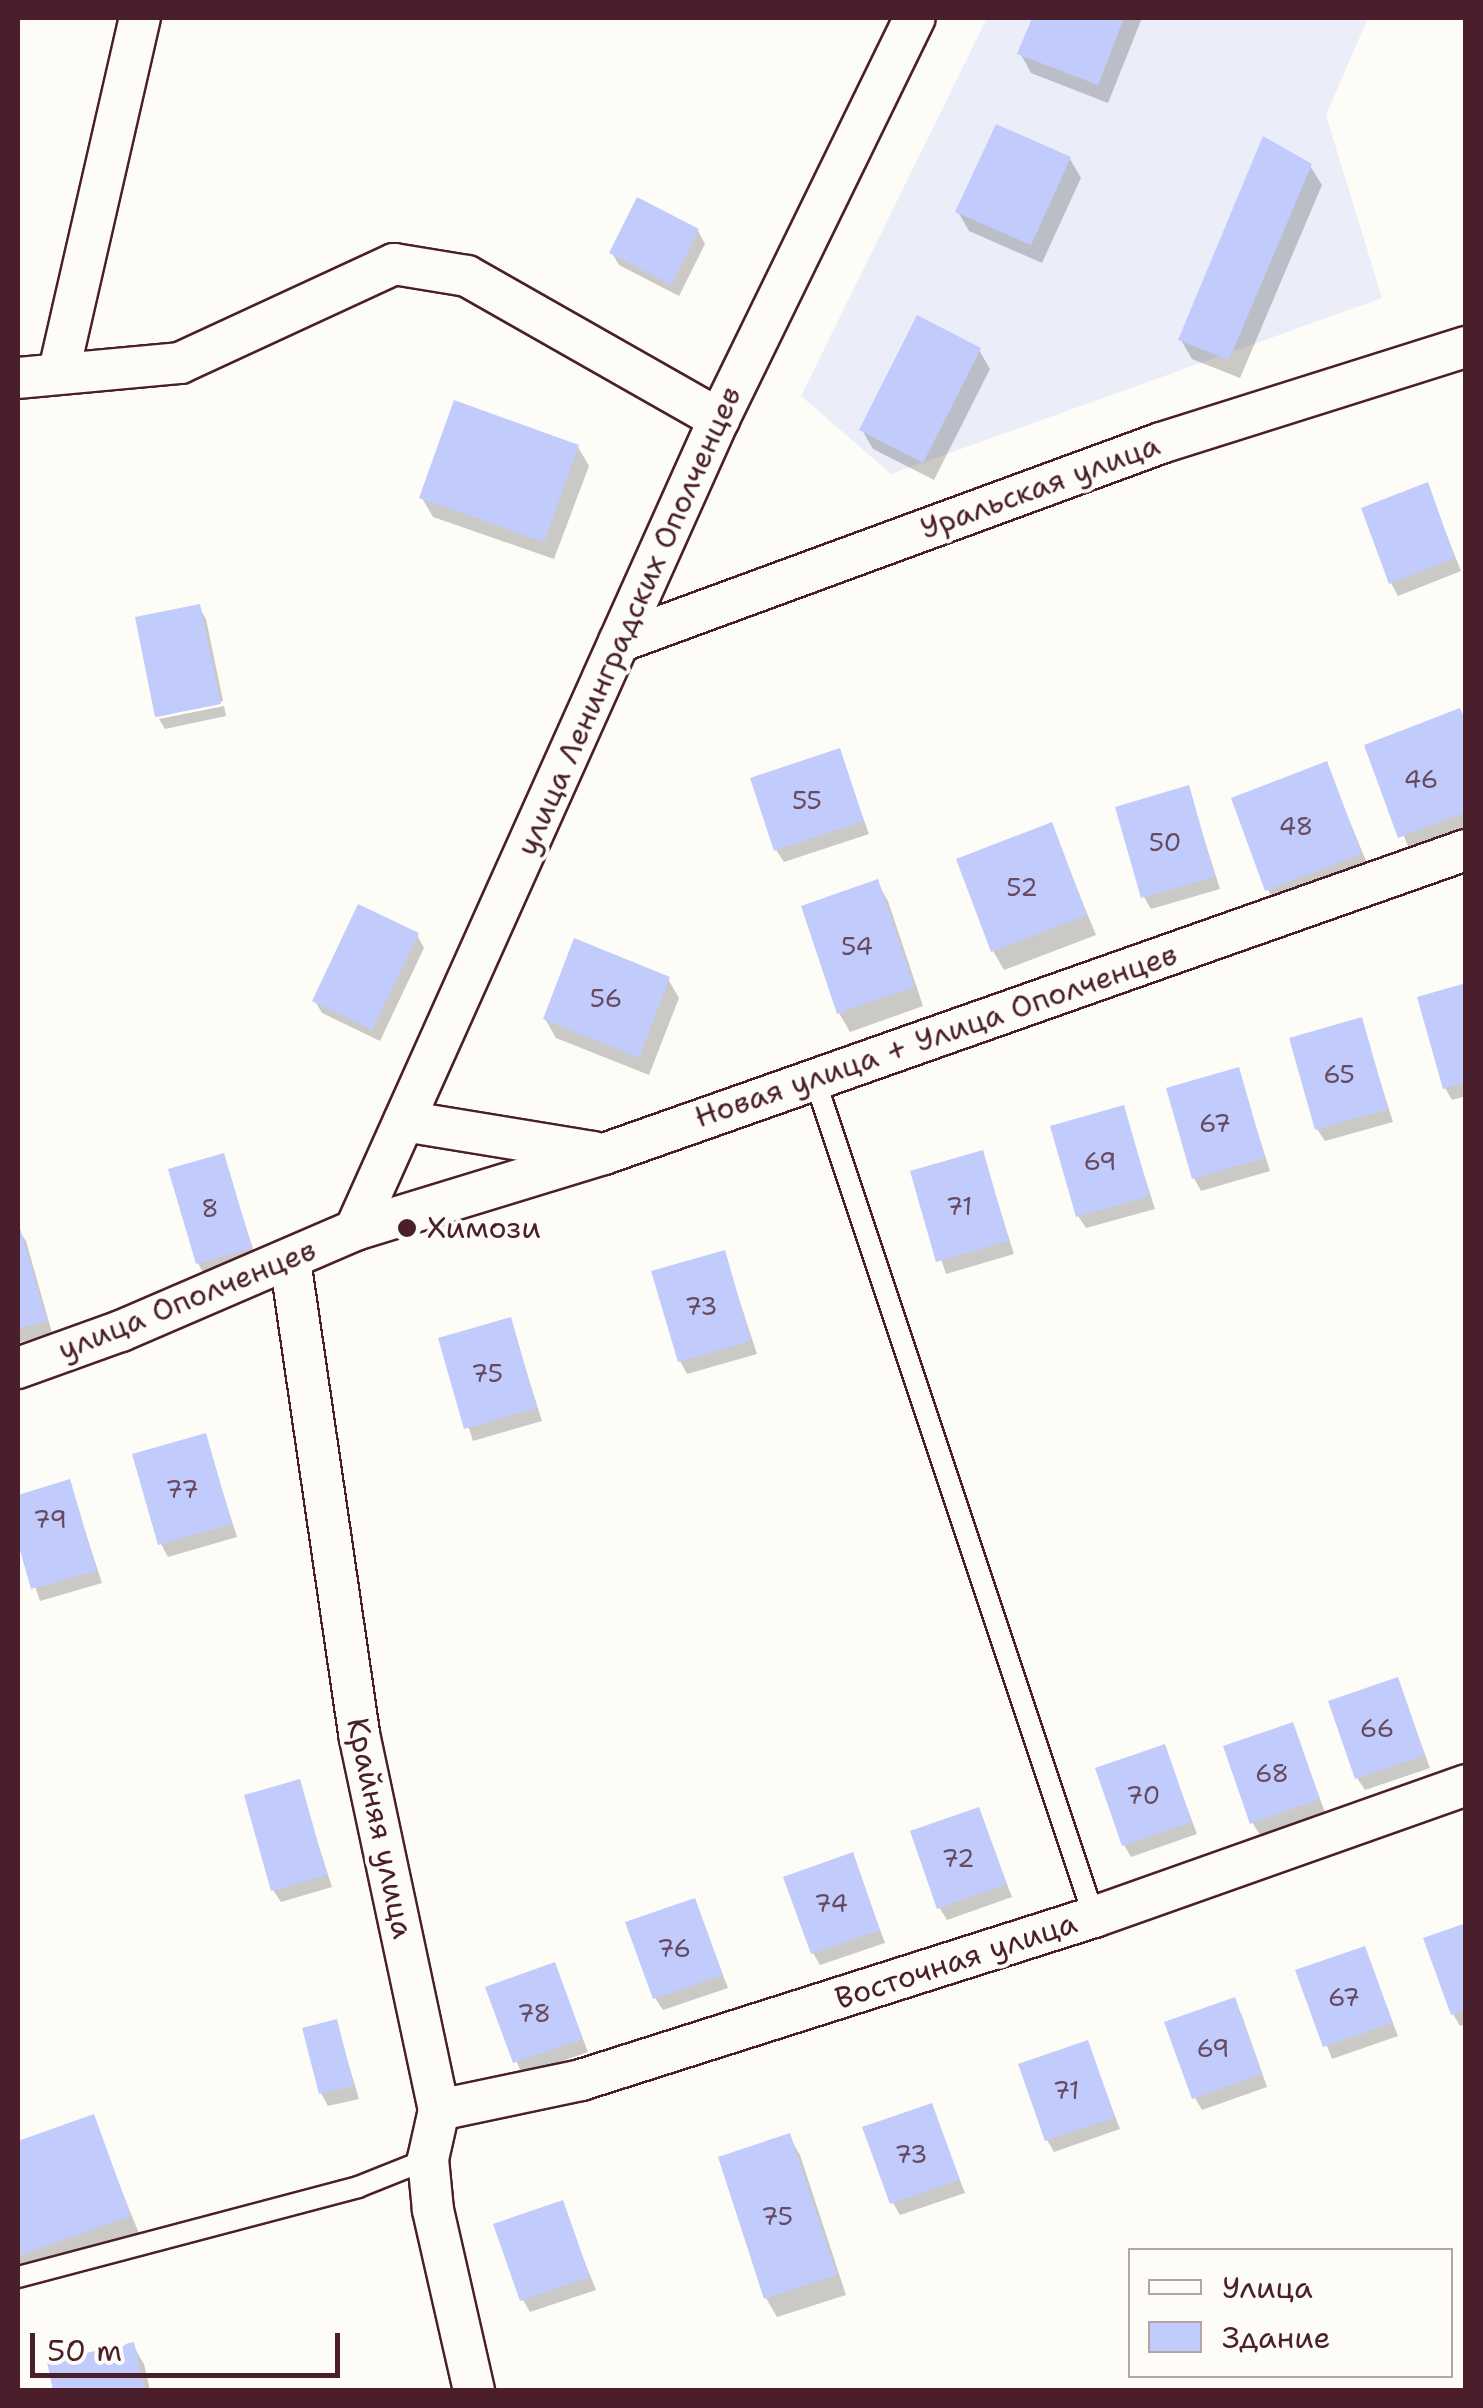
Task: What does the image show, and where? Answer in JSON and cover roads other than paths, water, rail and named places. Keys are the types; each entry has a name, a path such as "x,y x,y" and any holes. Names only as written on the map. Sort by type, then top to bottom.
{"street":[{"path":"59,371 140,18"},
{"name":"улица Ленинградских Ополченцев","path":"355,1230 718,419 915,18"},
{"path":"18,378 59,371 180,363 394,264 467,276 718,419"},
{"name":"Уральская улица","path":"618,642 1161,443 1466,347"},
{"name":"Новая улица + Улица Ополченцев","path":"404,1215 604,1154 1466,850"},
{"path":"404,1121 604,1154"},
{"name":"улица Ополченцев","path":"18,1368 290,1260 355,1230 404,1215"},
{"name":"Крайняя улица","path":"290,1260 358,1734 439,2110 428,2159 433,2210 474,2390"},
{"name":"Восточная улица","path":"439,2110 581,2080 1094,1917 1466,1785"}],"lane":[{"path":"814,1078 1094,1917"},
{"path":"18,2277 358,2187 428,2159"}],"place":[{"name":"Химози","path":"407,1228"}]}
